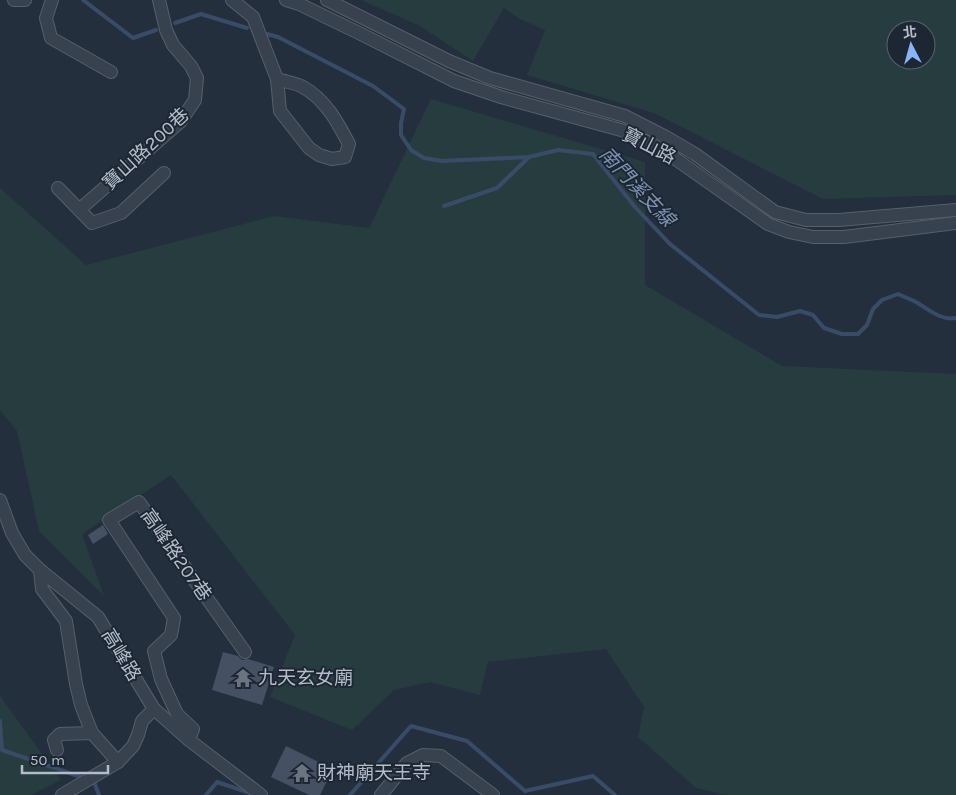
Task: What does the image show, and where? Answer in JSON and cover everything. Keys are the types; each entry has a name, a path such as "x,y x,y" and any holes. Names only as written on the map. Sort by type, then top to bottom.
{"street":[{"path":"14,0 25,0"},
{"path":"52,0 46,18 51,38 111,72"},
{"name":"寶山路200巷","path":"79,210 180,122 195,100 197,78 192,66 173,45 166,30 159,0"},
{"path":"232,0 253,17 277,79 280,111 309,148 319,155 332,158 345,157 349,144 337,120 322,103 303,87 277,79"},
{"name":"寶山路","path":"286,0 299,4 454,80 501,97 621,130 652,144 768,224 789,232 813,237 844,237 956,223"},
{"name":"寶山路","path":"327,0 448,61 490,78 625,116 695,154 775,212 806,220 839,220 956,210"},
{"name":"寶山路200巷","path":"58,188 92,223 121,213 164,173"},
{"name":"高峰路","path":"0,500 12,533 25,555 40,570 98,617 154,709 189,740 259,794"},
{"name":"高峰路207巷","path":"189,740 193,728 177,714 161,679 154,651 171,635 174,618 109,520 139,502 245,652"},
{"path":"40,570 42,588 66,621 76,684 92,733 118,762"},
{"path":"62,795 118,762 133,746 142,721 154,709"},
{"path":"57,750 54,740 60,734 92,733"},
{"path":"381,795 407,763 423,755 441,756 493,795"}],"green space":[{"path":"361,0 956,0 956,195 823,199 654,113 527,75 545,30 520,19 504,8 473,61 420,26"},
{"path":"431,99 645,162 645,285 782,366 956,374 956,795 728,795 696,788 638,737 644,707 606,649 488,662 480,695 430,682 394,690 352,730 270,697 295,635 171,475 82,534 104,596 39,531 17,431 0,410 0,188 86,265 274,216 369,228"},
{"path":"0,696 61,780 31,795 0,795"}],"building":[{"path":"103,525 108,534 93,544 88,535"},
{"name":"九天玄女廟","path":"223,652 238,656 242,660 248,659 274,667 262,705 212,690"},
{"name":"財神廟天王寺","path":"286,746 333,769 320,795 309,795 271,777"}],"waterway":[{"name":"南門溪支線","path":"83,0 133,38 156,30"},
{"name":"南門溪支線","path":"175,23 201,14 247,28"},
{"name":"南門溪支線","path":"267,34 278,37 373,86 404,109 401,135 411,150 424,158 442,161 529,157 558,150 593,154 635,207 670,244 759,315 777,317 800,311 813,315 824,328 842,334 858,334 867,325 873,309 882,300 898,294 940,316 956,318"},
{"path":"444,206 497,188 529,157"},
{"path":"0,721 2,750 84,778"},
{"path":"350,795 411,726 467,741 525,791 593,776 615,795"},
{"path":"91,781 94,782 99,795"},
{"path":"206,795 217,782 247,792"}],"place":[{"name":"九天玄女廟","path":"243,678"},
{"name":"財神廟天王寺","path":"302,773"}]}
